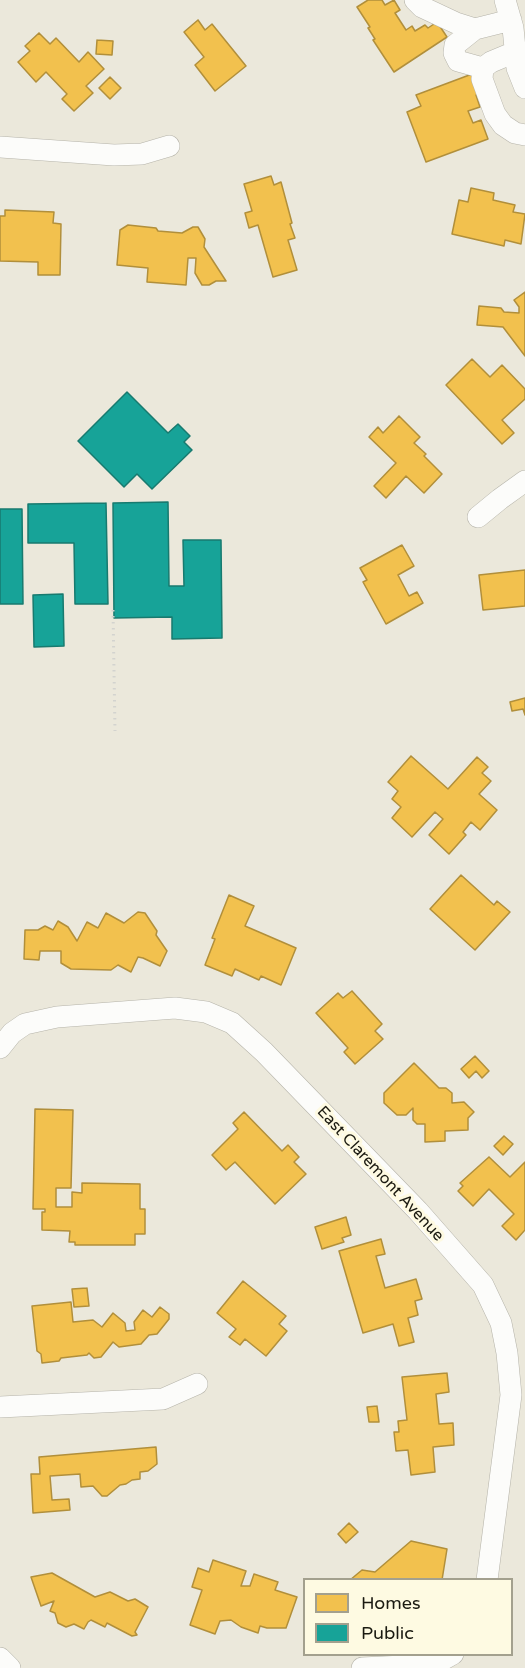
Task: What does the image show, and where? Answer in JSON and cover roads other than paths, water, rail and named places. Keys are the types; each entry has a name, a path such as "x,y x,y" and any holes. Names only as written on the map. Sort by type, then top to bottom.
{"street":[{"path":"416,0 423,7 456,23 475,28"},
{"path":"483,68 458,61 454,53 455,45 475,28 508,10 517,68 525,88"},
{"path":"515,52 483,68 482,79 495,114 503,125 515,133 525,135"},
{"path":"0,147 114,155 142,154 169,146"},
{"path":"478,518 525,481"},
{"name":"East Claremont Avenue","path":"1,1046 12,1033 25,1024 57,1017 175,1008 206,1012 232,1023 264,1052 418,1211 483,1285 501,1323 507,1353 511,1395 487,1578"},
{"path":"0,1407 163,1399 196,1384"},
{"path":"362,1668 424,1665 436,1663 449,1656"},
{"path":"0,1658 10,1668"}]}
